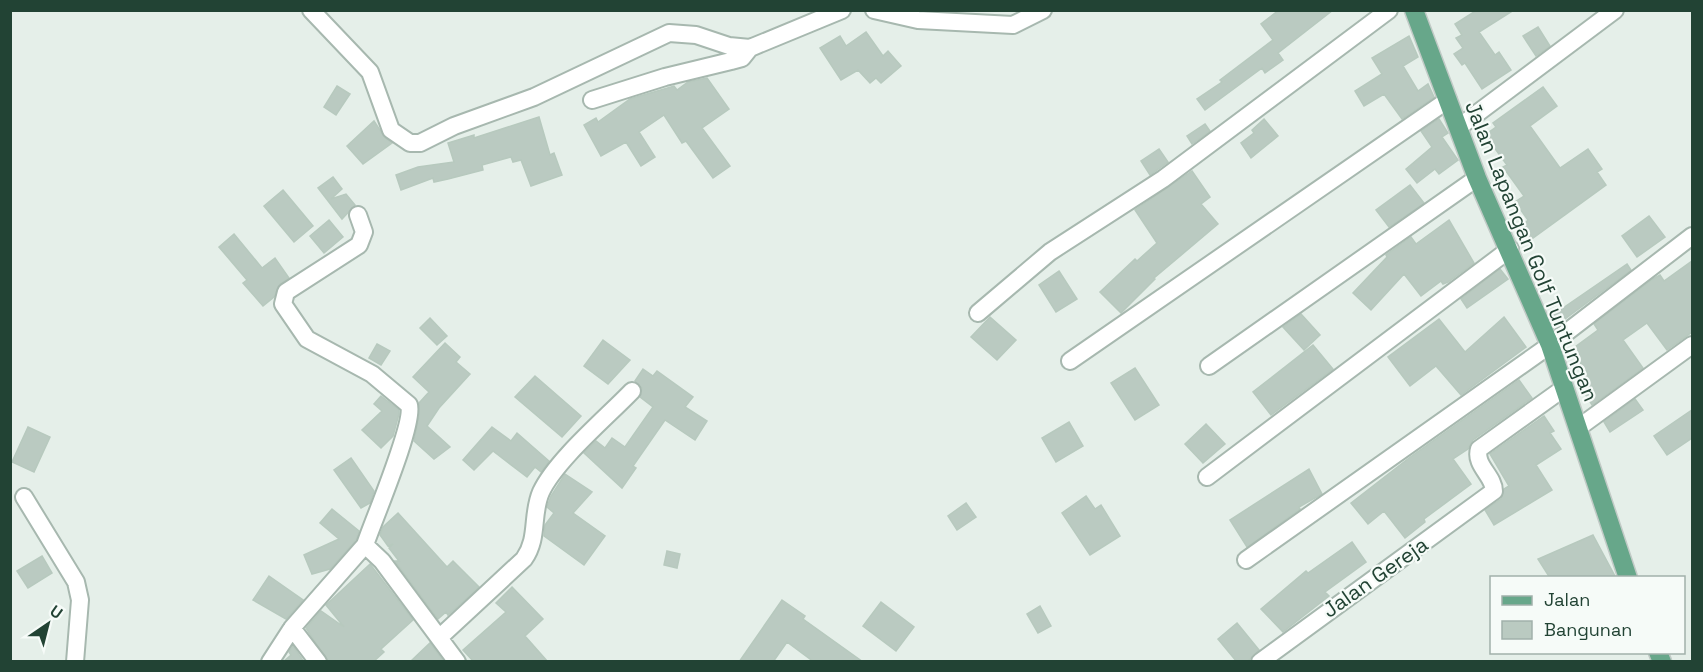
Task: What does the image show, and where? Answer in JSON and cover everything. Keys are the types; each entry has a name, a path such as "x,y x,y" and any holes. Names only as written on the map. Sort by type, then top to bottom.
{"main road":[{"name":"Jalan Lapangan Golf Tuntungan","path":"1414,10 1477,178 1550,345 1627,576"}],"street":[{"path":"311,10 370,72 391,130 410,143 420,143 454,126 534,97 669,33 696,35 729,46 750,48 842,10"},
{"path":"874,10 918,20 1013,25 1043,10"},
{"path":"978,313 1050,252 1163,179 1389,10"},
{"path":"1458,127 1615,10"},
{"path":"592,100 674,74 731,62 742,58 750,48"},
{"path":"1070,361 1448,100"},
{"path":"1209,366 1477,178"},
{"path":"270,662 292,628 365,545 408,421 409,405 372,374 307,339 283,304 286,292 359,245 363,232 358,215"},
{"path":"1246,560 1550,345 1692,236"},
{"path":"1207,477 1510,249"},
{"path":"1578,428 1692,345"},
{"name":"Jalan Gereja","path":"1260,662 1492,490 1479,460 1479,449 1563,388"},
{"path":"440,638 493,591 524,559 532,547 537,504 551,474 632,391"},
{"path":"24,497 76,582 80,600 75,662"},
{"path":"365,545 382,561 457,662"},
{"path":"292,628 318,662"}],"building":[{"path":"1279,10 1333,10 1278,53 1283,60 1265,73 1262,68 1205,110 1197,99 1222,82 1220,80 1273,40 1261,24"},
{"path":"1477,10 1514,10 1479,32 1495,55 1499,52 1511,70 1482,89 1465,63 1462,65 1454,54 1463,48 1456,38 1462,35 1455,24"},
{"path":"1538,27 1550,46 1536,56 1523,36"},
{"path":"866,32 883,56 888,51 901,66 881,83 876,78 870,83 858,70 841,80 820,48 840,36 846,46"},
{"path":"1409,36 1418,57 1403,66 1418,91 1428,84 1434,97 1402,119 1384,94 1364,106 1355,91 1382,74 1372,58"},
{"path":"707,78 729,109 702,128 730,166 713,178 686,141 682,143 664,115 639,132 655,157 641,166 626,142 601,156 584,125 596,118 598,122 630,99 674,86 677,90 688,82"},
{"path":"337,86 350,94 336,115 324,107"},
{"path":"1543,87 1557,106 1530,126 1560,168 1588,149 1602,169 1597,172 1606,185 1529,241 1520,229 1528,220 1515,202 1524,196 1503,167 1507,165 1485,135 1496,127 1493,123"},
{"path":"539,117 550,155 554,153 562,175 531,186 521,160 513,162 511,157 482,165 483,170 434,182 433,178 401,190 396,175 418,167 454,162 448,143 474,135 474,138"},
{"path":"1264,119 1278,136 1251,158 1241,143 1254,133 1252,130"},
{"path":"1439,119 1448,133 1442,137 1458,160 1439,174 1435,169 1417,183 1406,169 1432,147 1421,131"},
{"path":"374,121 385,138 392,143 363,164 347,146"},
{"path":"1205,124 1210,131 1192,144 1187,136"},
{"path":"1159,149 1168,162 1150,175 1141,161"},
{"path":"1192,171 1210,197 1201,204 1218,224 1154,278 1121,313 1100,292 1135,259 1137,261 1157,243 1135,210"},
{"path":"333,177 342,189 331,199 346,194 355,205 342,219 318,188"},
{"path":"1410,185 1424,203 1389,227 1376,210"},
{"path":"283,190 313,226 294,242 264,206"},
{"path":"1649,216 1665,237 1637,257 1622,236"},
{"path":"329,220 343,237 324,253 310,236"},
{"path":"1449,220 1474,263 1448,282 1443,284 1441,281 1421,296 1404,274 1371,310 1353,293 1387,257 1386,255 1411,237 1416,244"},
{"path":"234,234 262,268 275,258 289,278 280,284 274,297 263,306 243,283 247,280 219,247"},
{"path":"1692,261 1692,332 1667,350 1647,323 1623,340 1643,368 1592,405 1576,379 1587,372 1571,350 1598,330 1594,324 1653,279 1660,275 1664,281"},
{"path":"1627,264 1631,270 1554,327 1550,317"},
{"path":"1500,269 1508,279 1467,308 1461,299"},
{"path":"1059,271 1077,299 1056,312 1039,285"},
{"path":"1301,314 1320,335 1304,350 1283,327"},
{"path":"990,317 1016,340 997,360 971,337"},
{"path":"1504,317 1526,347 1461,395 1436,366 1410,386 1388,357 1439,319 1465,352"},
{"path":"430,318 447,336 437,345 420,328"},
{"path":"603,340 630,360 608,384 584,366"},
{"path":"445,343 460,357 456,362 470,374 439,408 427,426 450,447 434,459 414,441 419,417 419,403 429,392 413,377"},
{"path":"377,344 390,351 381,365 369,358"},
{"path":"1313,345 1333,369 1271,415 1253,392"},
{"path":"1135,368 1159,405 1135,420 1111,383"},
{"path":"643,369 653,376 657,371 693,397 685,407 707,421 695,440 665,420 633,466 636,468 622,488 584,453 596,441 605,448 612,438 625,447 653,407 640,397 642,388 635,381"},
{"path":"535,376 581,416 562,437 515,397"},
{"path":"1519,380 1532,398 1473,440 1468,449 1453,459 1471,484 1424,519 1425,522 1405,538 1384,511 1368,524 1351,503 1409,458"},
{"path":"381,396 399,410 399,414 393,436 381,448 362,430 382,411 374,404"},
{"path":"1635,399 1643,410 1610,432 1604,422"},
{"path":"1692,410 1692,438 1667,455 1654,436"},
{"path":"1544,416 1554,431 1550,433 1561,449 1536,465 1552,490 1494,525 1485,510 1501,499 1504,489 1509,486 1490,454"},
{"path":"1069,422 1083,446 1056,462 1042,438"},
{"path":"1206,424 1225,444 1203,463 1185,444"},
{"path":"28,427 50,437 34,472 12,462"},
{"path":"492,427 511,441 517,433 549,461 541,472 535,467 527,477 493,451 474,470 463,460"},
{"path":"351,458 374,491 370,503 361,508 334,470"},
{"path":"1309,469 1322,494 1299,507 1300,509 1247,547 1230,520"},
{"path":"565,474 592,492 573,513 605,536 584,565 544,536 545,525 554,513 547,507"},
{"path":"1086,496 1095,509 1101,505 1120,536 1090,555 1062,513"},
{"path":"966,503 976,517 957,530 948,516"},
{"path":"332,509 359,531 356,540 330,569 312,574 304,555 339,539 320,523"},
{"path":"398,513 447,567 453,561 479,587 448,615 446,612 438,619 395,561 399,561 389,548 393,544 388,546 380,535 383,527"},
{"path":"1593,535 1615,576 1549,576 1538,559"},
{"path":"1352,542 1366,562 1325,592 1329,596 1283,632 1261,609 1306,571 1308,573"},
{"path":"667,551 680,554 677,568 664,565"},
{"path":"42,556 52,573 28,588 17,571"},
{"path":"370,564 413,620 381,649 384,652 373,662 328,662 306,628 321,611 344,627 326,605"},
{"path":"269,576 303,600 286,619 253,600"},
{"path":"512,587 543,619 525,636 548,662 474,662 463,650 506,612 496,603"},
{"path":"782,600 805,616 803,619 863,662 814,662 787,642 773,662 739,662"},
{"path":"881,602 914,627 896,651 863,626"},
{"path":"1040,606 1051,626 1038,633 1027,614"},
{"path":"1237,623 1259,650 1247,662 1237,662 1218,639"},
{"path":"430,643 444,662 410,662"},
{"path":"293,646 304,662 283,662 291,655 289,652"}]}
